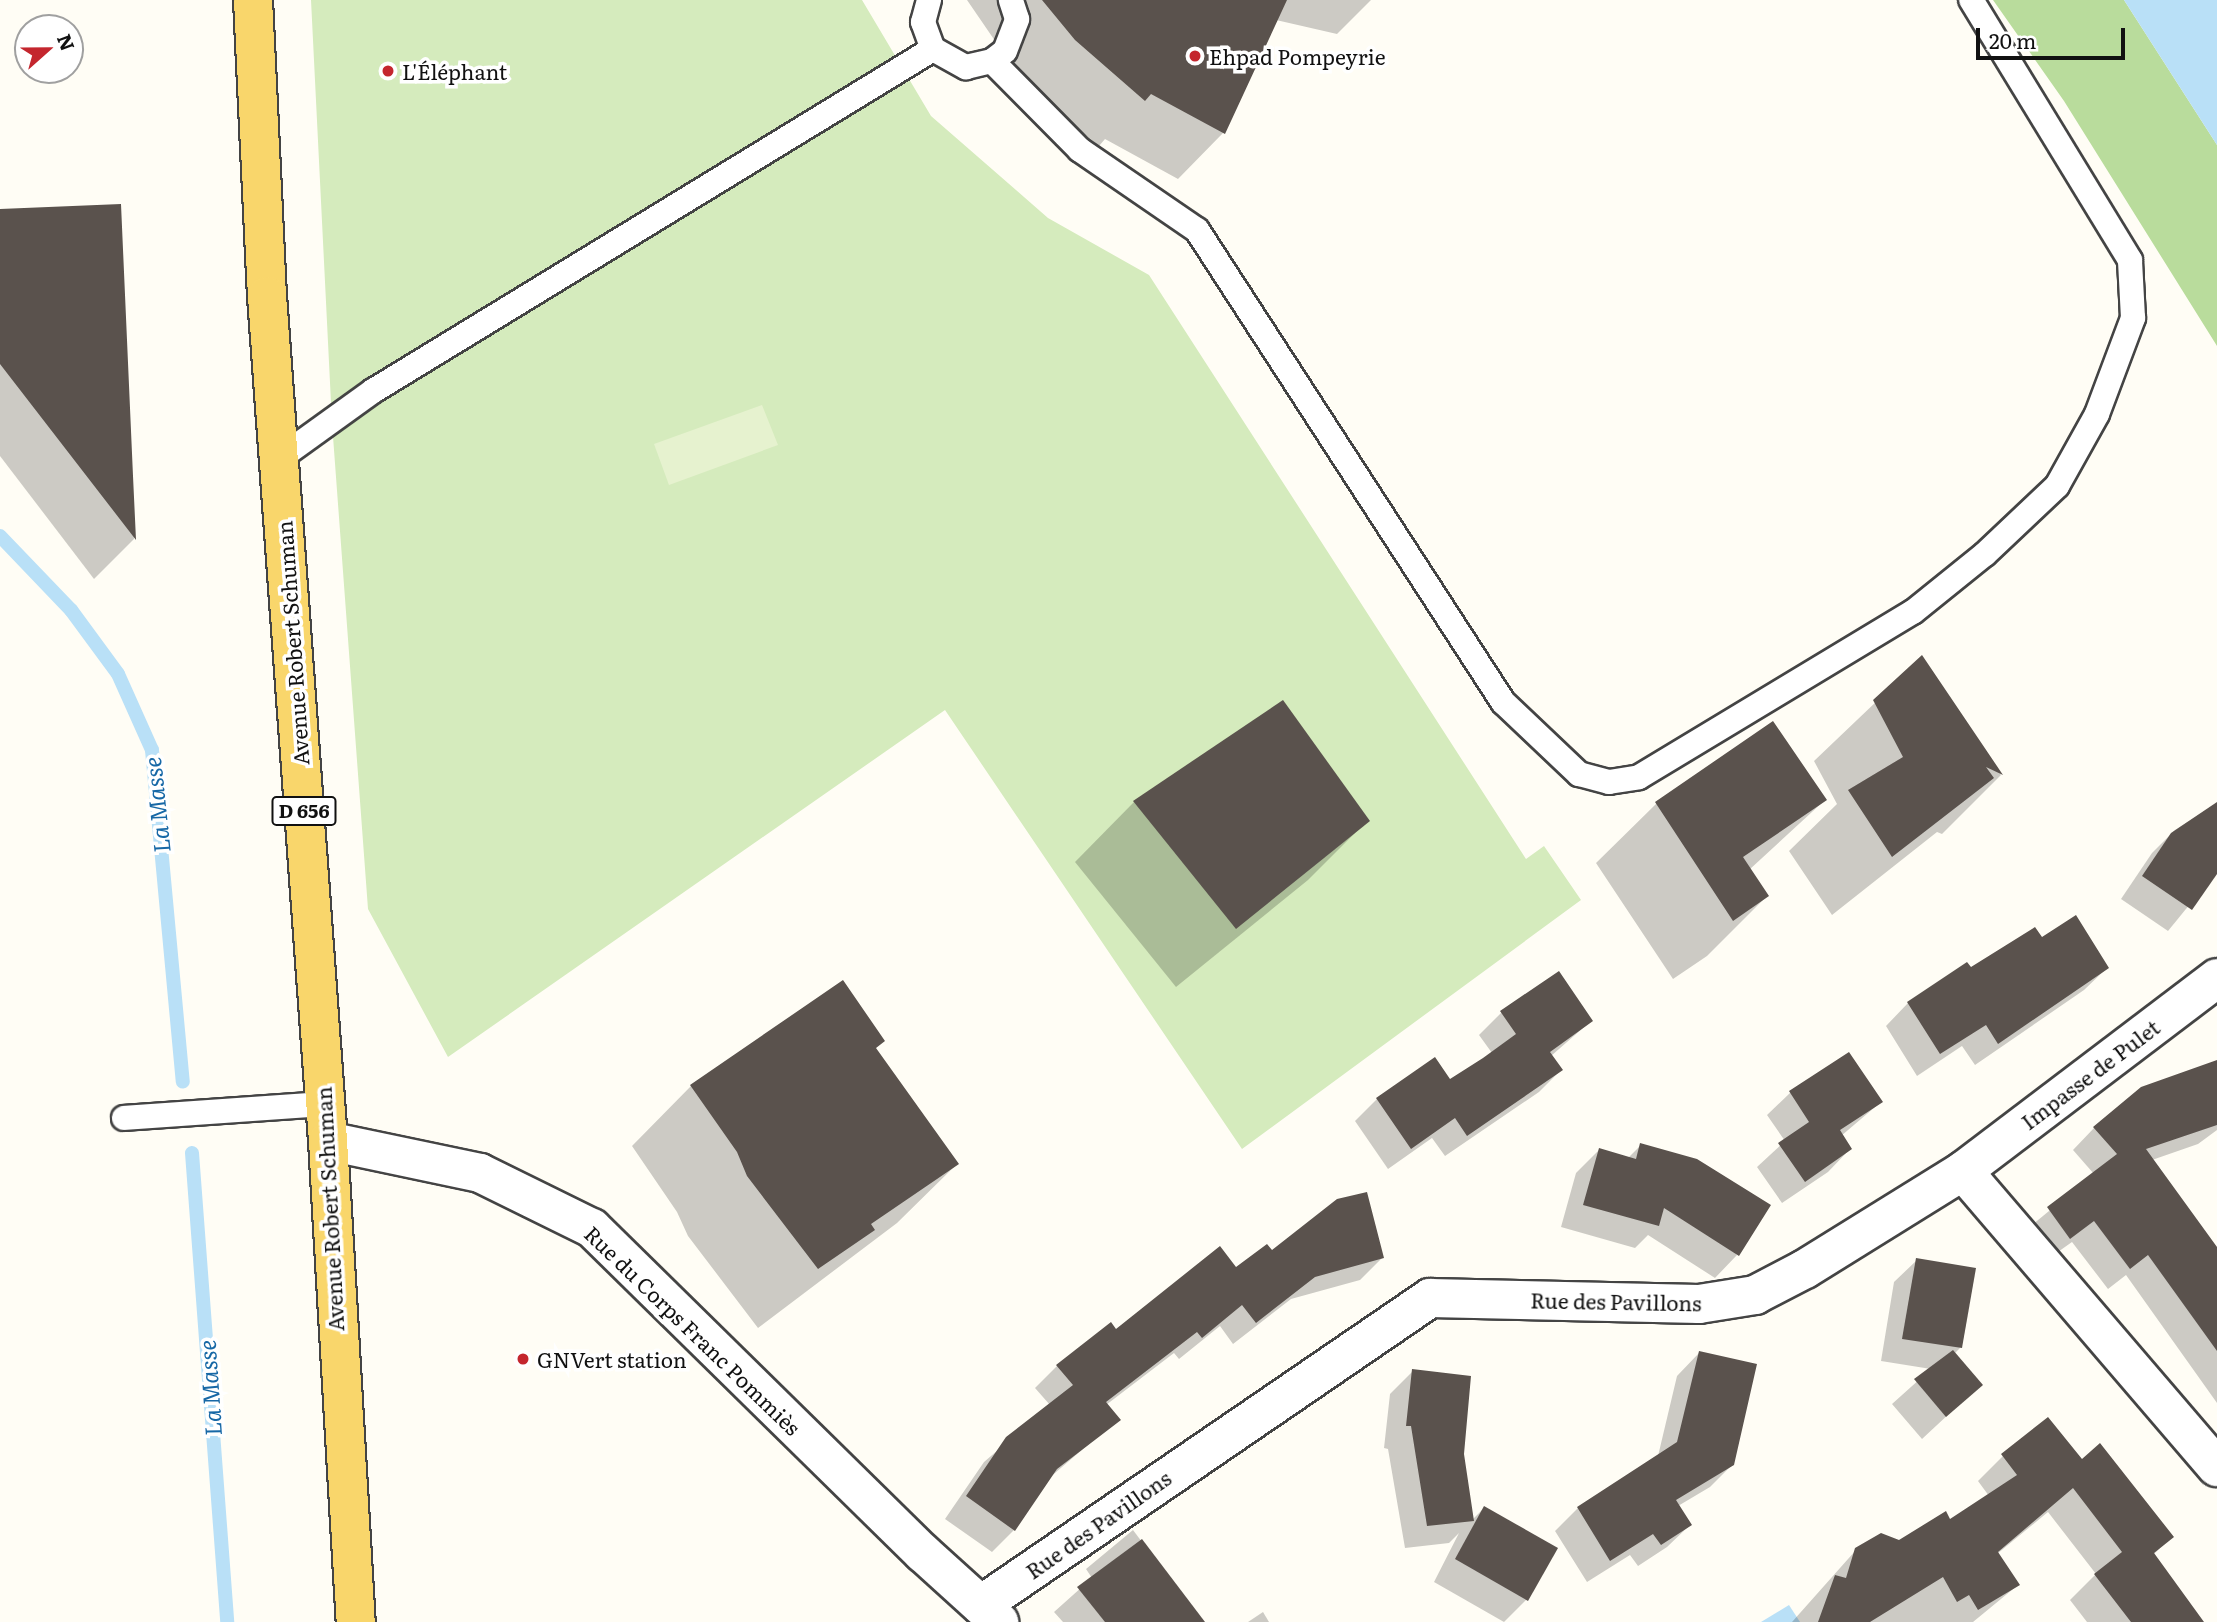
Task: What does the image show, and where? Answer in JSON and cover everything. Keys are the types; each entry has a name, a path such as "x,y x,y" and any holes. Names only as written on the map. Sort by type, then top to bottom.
{"main road":[{"name":"Avenue Robert Schuman","path":"253,0 280,458 323,1104 328,1142 355,1622"}],"street":[{"name":"Impasse de Pulet","path":"1963,1171 2217,978"},
{"name":"Rue du Corps Franc Pommiès","path":"328,1142 480,1173 592,1228 990,1614"},
{"path":"1963,1171 2217,1467"},
{"name":"Rue des Pavillons","path":"990,1614 1430,1298 1699,1304 1755,1295 1805,1269 1963,1171"}],"lane":[{"path":"929,0 923,22 933,49 966,67 992,61 1013,36 1017,19 1011,0"},
{"path":"992,61 1080,150 1196,230 1503,702 1579,774 1609,782 1639,777 1913,612 1985,554 2057,486 2097,414 2133,318 2130,260 1971,0"},
{"path":"280,458 373,391 933,49"},
{"path":"124,1118 323,1104"}],"green space":[{"path":"311,0 862,0 931,116 1048,218 1149,275 1526,859 1544,846 1581,900 1242,1149 945,710 448,1057 368,909 332,423"},
{"path":"1993,0 2124,0 2217,145 2217,346 2064,101"},
{"path":"762,405 778,445 669,485 654,444"}],"water":[{"path":"2124,0 2217,0 2217,145"},
{"path":"1789,1605 1800,1622 1761,1622"}],"building":[{"name":"Ehpad Pompeyrie","path":"1042,0 1287,0 1225,134 1151,94 1145,101 1075,40"},
{"path":"121,204 136,540 0,364 0,209"},
{"path":"1922,655 2003,775 1986,767 1994,778 1892,857 1848,790 1903,757 1873,700"},
{"path":"1283,700 1370,821 1236,929 1133,801"},
{"path":"1773,721 1827,800 1743,857 1769,896 1733,921 1655,802"},
{"path":"2217,802 2217,874 2192,910 2142,876 2171,833"},
{"path":"2076,915 2109,968 1998,1044 1986,1025 1940,1054 1907,1002 1967,962 1971,967 2035,927 2042,937"},
{"path":"1559,971 1593,1021 1550,1052 1563,1070 1467,1136 1455,1118 1411,1149 1376,1098 1435,1057 1450,1079 1483,1058 1516,1034 1500,1011"},
{"path":"843,980 885,1041 876,1048 959,1164 871,1224 875,1230 818,1269 747,1176 737,1152 690,1085"},
{"path":"1849,1052 1883,1102 1840,1130 1852,1149 1805,1182 1778,1143 1809,1122 1789,1091"},
{"path":"2217,1060 2217,1125 2146,1149 2217,1247 2217,1351 2148,1255 2130,1269 2094,1221 2070,1239 2047,1207 2117,1154 2093,1127 2141,1087"},
{"path":"1640,1143 1697,1159 1771,1205 1739,1256 1664,1208 1659,1226 1583,1205 1599,1148 1636,1159"},
{"path":"1367,1192 1384,1258 1315,1277 1256,1323 1242,1305 1202,1338 1197,1332 1106,1402 1121,1420 1057,1469 1015,1531 966,1496 1006,1437 1073,1385 1056,1365 1111,1322 1116,1329 1220,1246 1236,1267 1267,1244 1272,1250 1337,1199"},
{"path":"1916,1258 1976,1268 1962,1348 1902,1339"},
{"path":"1953,1350 1983,1385 1946,1417 1914,1379"},
{"path":"1699,1351 1757,1364 1734,1465 1676,1500 1692,1525 1661,1545 1653,1534 1610,1561 1577,1507 1677,1442"},
{"path":"1412,1369 1471,1376 1464,1454 1474,1521 1427,1526 1411,1426 1406,1426"},
{"path":"2048,1417 2082,1459 2100,1443 2174,1537 2154,1553 2204,1622 2131,1622 2094,1574 2122,1552 2073,1488 1998,1552 2020,1585 1978,1610 1969,1595 1957,1602 1943,1577 1870,1622 1818,1622 1835,1575 1846,1578 1855,1548 1881,1533 1899,1540 1946,1511 1950,1519 2017,1475 2001,1454"},
{"path":"1484,1506 1558,1548 1528,1601 1455,1559"},
{"path":"1142,1539 1205,1622 1105,1622 1077,1587"}],"waterway":[{"name":"La Masse","path":"0,536 71,610 118,674 152,750 183,1082"},
{"name":"La Masse","path":"192,1153 227,1622"}],"place":[{"name":"Ehpad Pompeyrie","path":"1195,56"},
{"name":"L'Éléphant","path":"388,71"},
{"name":"GNVert station","path":"523,1359"}]}
